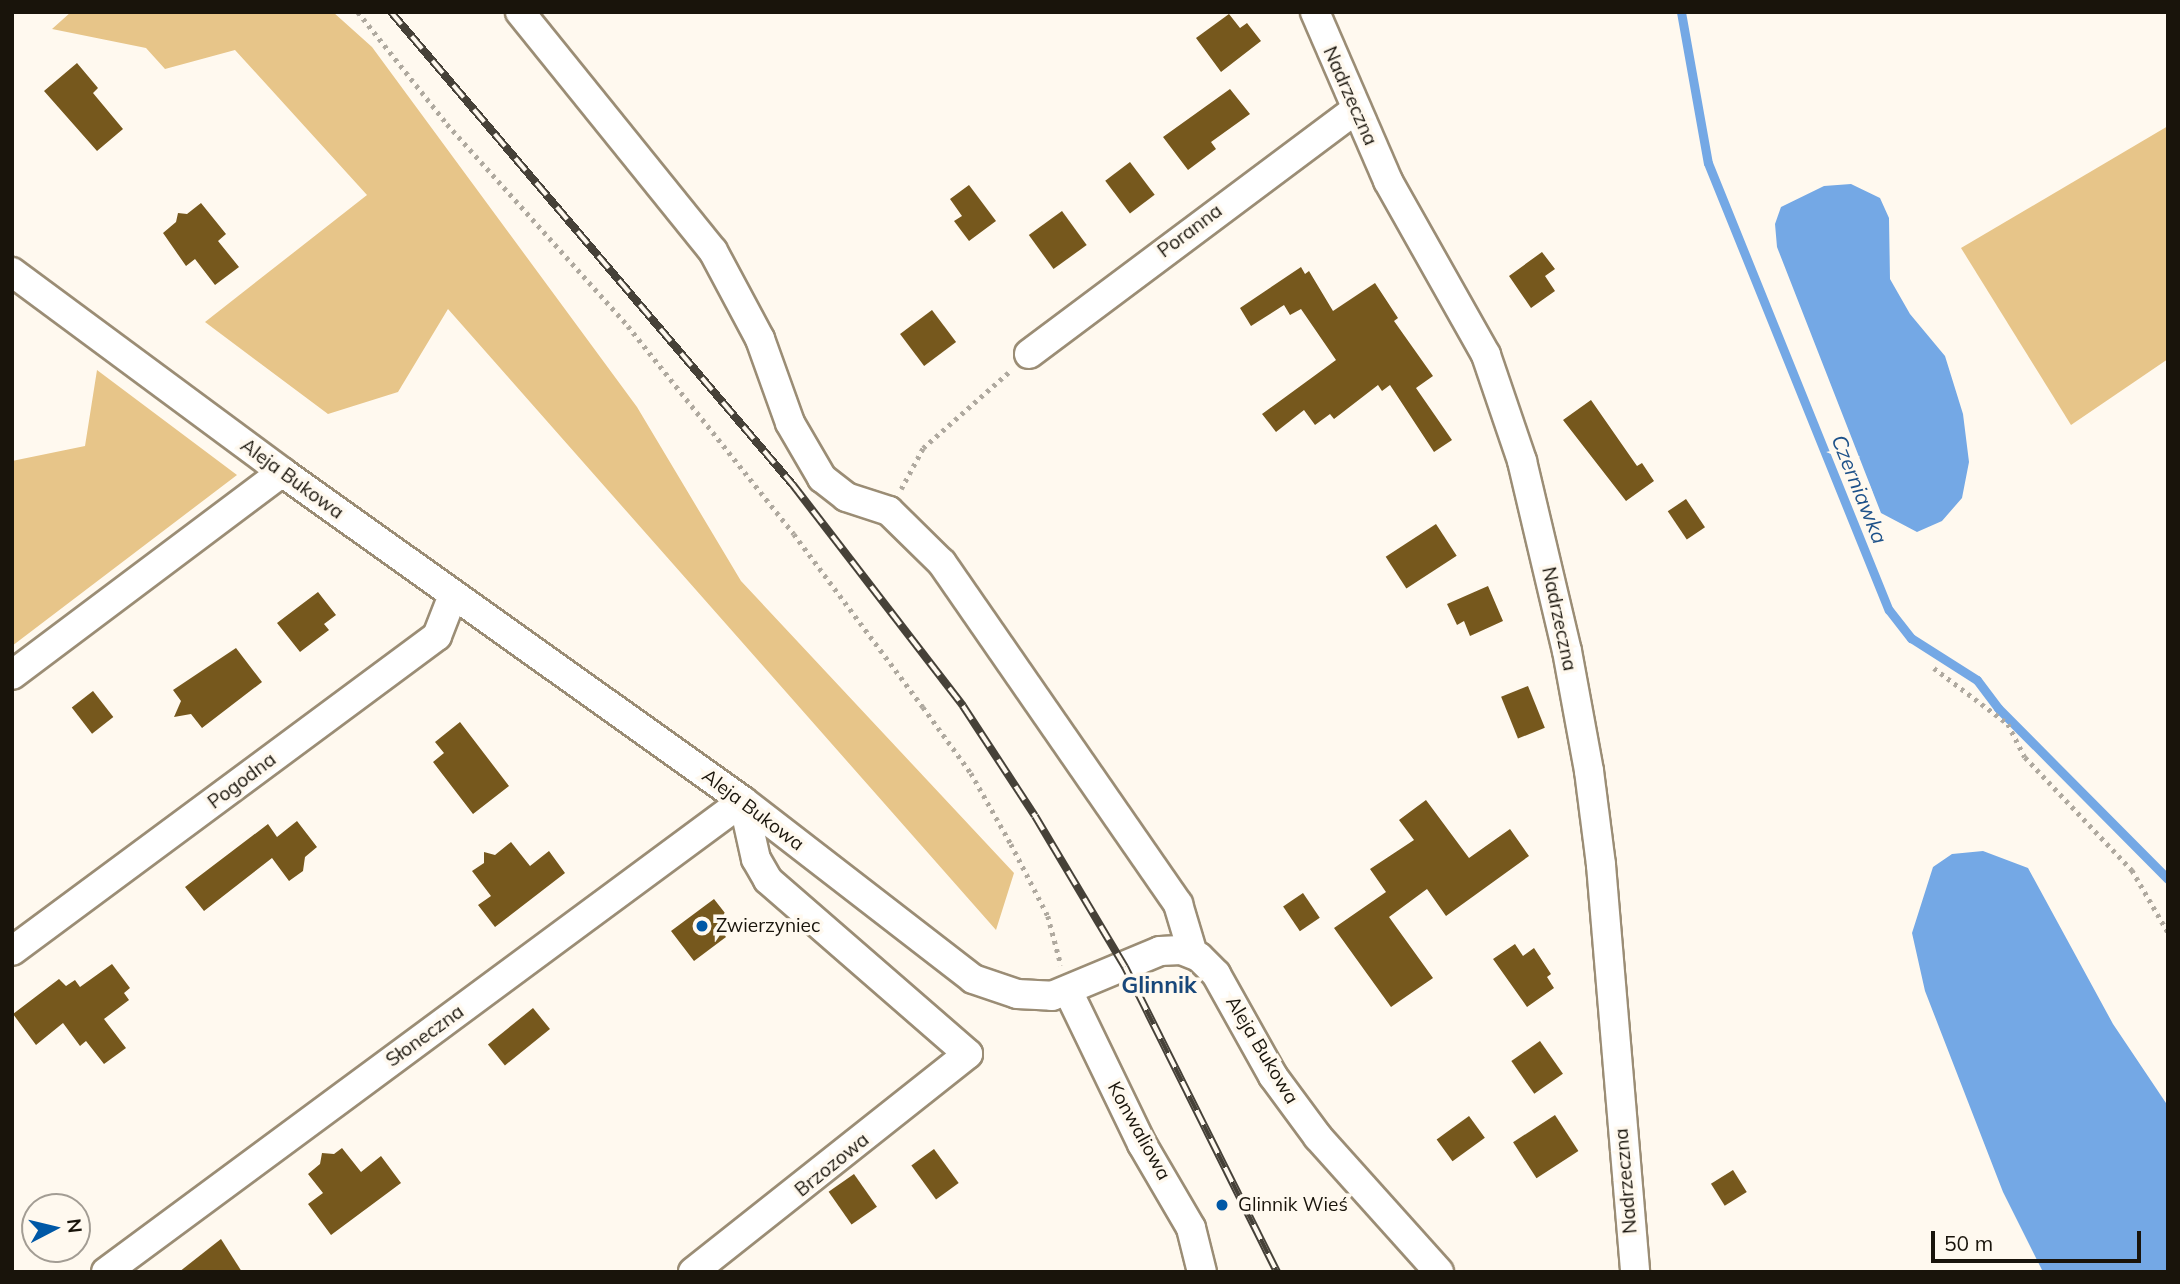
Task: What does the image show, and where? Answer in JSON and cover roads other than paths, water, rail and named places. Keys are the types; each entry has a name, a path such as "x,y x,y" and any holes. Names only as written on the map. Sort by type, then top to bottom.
{"street":[{"path":"520,12 713,251 760,339 790,423 822,478 846,498 889,511 942,563 1178,904 1193,954"},
{"name":"Nadrzeczna","path":"1315,12 1354,111 1486,355 1535,514 1567,651 1600,851 1635,1272"},
{"name":"Poranna","path":"1029,354 1354,111"},
{"name":"Aleja Bukowa","path":"12,272 282,472 743,801 973,979 1017,994 1069,993 1160,951 1193,954 1216,974 1273,1076 1318,1137 1439,1272"},
{"path":"12,675 282,472"},
{"name":"Pogodna","path":"12,951 437,636 453,595"},
{"name":"Brzozowa","path":"693,1272 968,1054 768,880 756,859 743,801"},
{"name":"Słoneczna","path":"106,1272 743,801"},
{"name":"Konwaliowa","path":"1069,993 1142,1144 1191,1228 1202,1272"}],"water":[{"path":"1851,184 1880,198 1889,218 1890,279 1910,314 1945,356 1963,414 1969,462 1962,498 1942,521 1917,532 1881,513 1777,247 1775,224 1781,207 1824,186"},
{"path":"1983,851 2028,868 2113,1024 2168,1106 2168,1272 2043,1272 2003,1192 1925,991 1912,933 1933,867 1952,854"}],"waterway":[{"name":"Czerniawka","path":"1681,12 1708,163 1889,610 1911,638 1977,680 1998,708 2168,879"}],"railway":[{"path":"391,12 793,485 963,706 1035,816 1125,967 1277,1272"}],"place":[{"name":"Zwierzyniec","path":"702,926"},
{"name":"Glinnik Wieś","path":"1222,1205"}],"district":[{"name":"Glinnik","path":"1159,985"}]}
